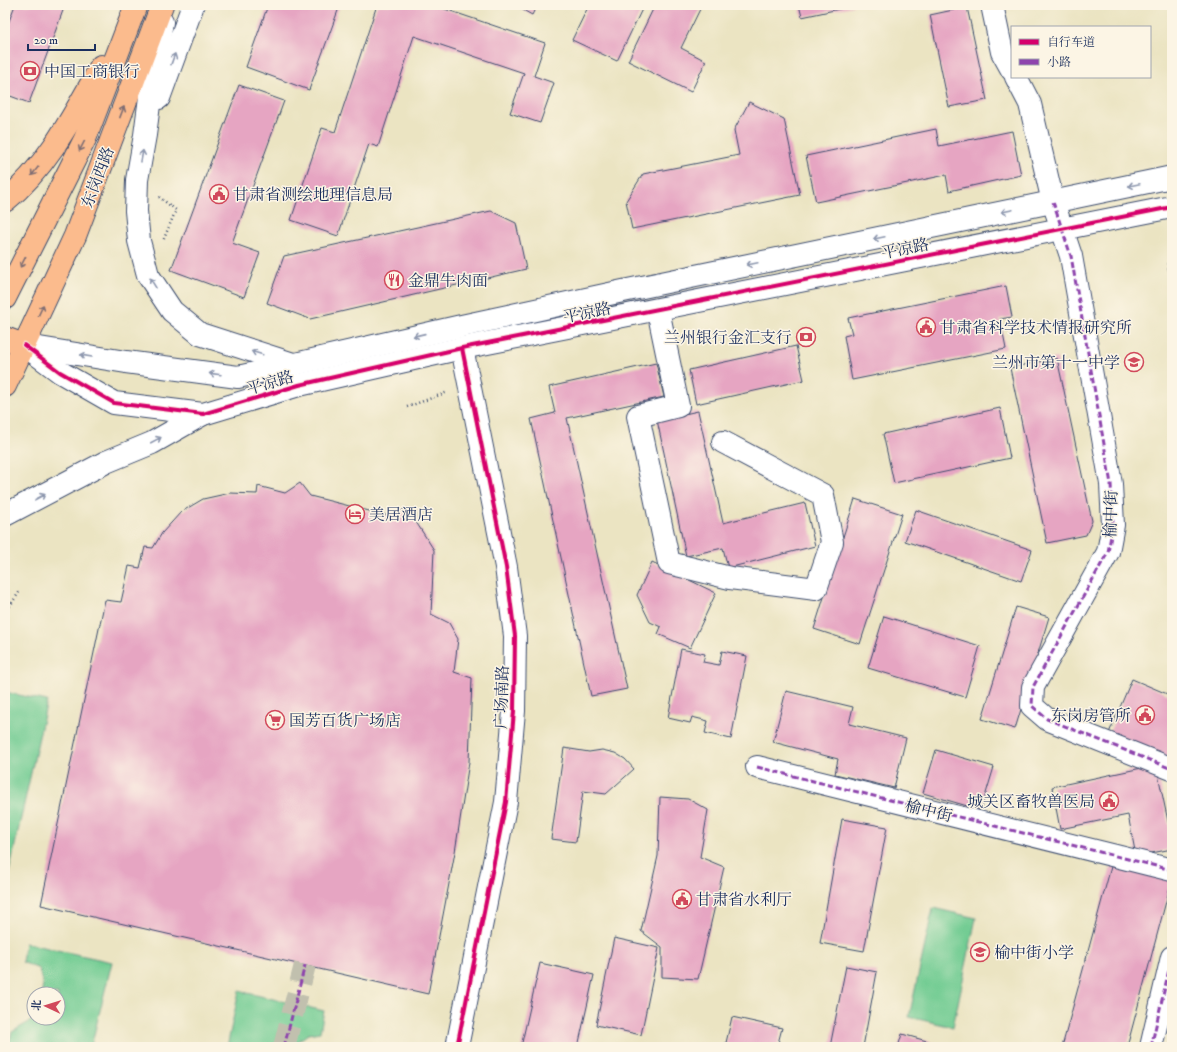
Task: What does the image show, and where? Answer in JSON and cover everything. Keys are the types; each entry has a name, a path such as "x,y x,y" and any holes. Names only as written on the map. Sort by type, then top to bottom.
{"main road":[{"path":"5,201 27,181 66,129 134,5"},
{"name":"东岗西路","path":"5,298 85,139 134,5"},
{"name":"东岗西路","path":"5,386 15,342 75,236 163,5"}],"street":[{"path":"163,5 145,135 137,180 136,211 139,241 148,276 172,312 200,334 294,364"},
{"path":"145,135 193,5"},
{"path":"992,5 1002,52 1011,68"},
{"name":"榆中街","path":"1017,78 1030,104 1053,202 1071,256 1111,484 1113,525 1108,552 1033,687 1032,706 1047,719 1172,769"},
{"name":"平凉路","path":"15,342 126,362 238,377 585,299 1172,177"},
{"name":"平凉路","path":"15,342 60,372 114,404 203,414 299,385 462,348 1172,207"},
{"path":"658,310 678,406 638,416 669,563 730,578 816,589 832,542 823,495 723,442"},
{"name":"广场南路","path":"457,1047 506,802 514,711 515,636 506,567 462,348"},
{"path":"5,516 106,462 152,443 203,414"},
{"name":"榆中街","path":"756,767 1172,870"},
{"path":"1150,1047 1165,1017 1172,957"}],"path":[{"path":"162,243 176,210"},
{"path":"407,407 469,384"},
{"path":"5,613 20,591"}],"green space":[{"path":"5,692 47,701 5,890"},
{"path":"933,908 976,918 953,1027 909,1017"},
{"path":"25,943 112,962 91,1047 8,1047 12,1032 26,1024 26,1026 66,1026 66,986 43,986 39,969 22,962"},
{"path":"239,991 324,1011 320,1032 308,1034 290,1047 227,1047"}],"building":[{"path":"15,5 65,5 29,103 5,94 5,32"},
{"path":"268,5 340,5 309,90 246,67"},
{"path":"377,5 433,5 545,43 534,76 554,83 540,123 510,113 524,73 414,36 378,147 369,144 338,236 291,220 322,128 335,132"},
{"path":"514,5 537,5 532,15"},
{"path":"589,5 644,5 617,61 572,40"},
{"path":"655,5 702,5 681,48 706,61 691,92 628,61"},
{"path":"799,5 853,5 853,6 802,17"},
{"path":"967,7 987,100 949,107 930,15"},
{"path":"239,85 284,101 232,243 260,253 244,297 171,270"},
{"path":"749,102 784,119 800,195 632,229 626,201 643,174 739,155 734,130"},
{"path":"936,129 939,146 1012,131 1021,175 949,191 946,175 816,202 806,156"},
{"path":"491,211 516,223 526,269 310,319 267,303 284,256"},
{"path":"1172,262 1172,284 1171,284 1167,263"},
{"name":"甘肃省科学技术情报研究所","path":"1006,286 1012,317 1000,319 1006,349 852,380 844,336 852,334 848,318"},
{"path":"796,346 804,380 696,404 689,370"},
{"path":"1057,358 1092,521 1086,535 1047,543 1010,368"},
{"path":"656,363 664,397 567,418 627,689 591,696 531,419 555,413 549,387"},
{"path":"1000,408 1010,458 894,483 883,434"},
{"path":"698,411 723,523 805,503 815,546 728,568 723,548 686,556 657,420"},
{"name":"国芳百货广场店","path":"300,483 310,496 389,516 407,508 434,550 431,614 449,623 458,639 454,672 472,678 469,762 455,852 428,994 41,905 105,600 121,602 129,566 140,568 145,547 153,548 162,533 181,512 203,499 230,493 257,494 258,486 285,493"},
{"path":"855,499 902,514 860,644 814,629"},
{"path":"916,510 1032,550 1021,581 905,541"},
{"path":"652,562 716,593 690,648 658,634 661,627 650,622 637,595"},
{"path":"1016,607 1049,617 1015,729 982,719"},
{"path":"884,616 980,646 965,697 868,668"},
{"path":"681,649 705,654 703,662 719,665 722,651 747,656 731,739 705,733 708,721 692,717 690,723 668,718"},
{"name":"东岗房管所","path":"1132,679 1172,696 1172,760 1109,733"},
{"path":"786,691 853,707 849,724 906,738 894,788 835,774 838,759 773,742"},
{"path":"564,748 589,752 602,750 615,753 625,759 634,769 606,794 583,791 576,842 551,839"},
{"path":"936,750 994,767 981,810 923,793"},
{"name":"城关区畜牧兽医局","path":"1156,765 1172,840 1172,849 1136,856 1128,815 1060,829 1052,787"},
{"name":"甘肃省水利厅","path":"660,797 688,799 708,810 700,857 724,867 698,979 662,977 662,947 641,931 658,856"},
{"path":"842,819 887,827 864,951 820,943"},
{"path":"1112,863 1172,879 1127,1047 1062,1047"},
{"path":"614,938 659,948 641,1035 596,1025"},
{"path":"540,963 594,975 578,1047 521,1047"},
{"path":"846,966 877,972 863,1047 830,1047"},
{"path":"732,1017 782,1028 777,1047 725,1047"},
{"path":"902,1034 948,1047 898,1047"}],"tunnel":[{"path":"284,1047 305,965"}],"marked path":[{"path":"1053,202 1071,256 1111,484 1113,525 1108,552 1033,687 1032,706 1047,719 1172,769"},
{"path":"757,767 1172,870"},
{"path":"1151,1047 1172,957"},
{"path":"284,1047 305,965"}],"cycle path":[{"path":"24,345 60,372 114,403 203,414 299,385 462,348 1172,207"},
{"path":"457,1047 506,802 514,711 515,636 506,567 462,348"}],"place":[{"name":"中国工商银行","path":"30,71"},
{"name":"甘肃省测绘地理信息局","path":"219,194"},
{"name":"金鼎牛肉面","path":"394,280"},
{"name":"甘肃省科学技术情报研究所","path":"926,327"},
{"name":"兰州银行金汇支行","path":"806,337"},
{"name":"兰州市第十一中学","path":"1134,362"},
{"name":"美居酒店","path":"355,514"},
{"name":"东岗房管所","path":"1145,715"},
{"name":"国芳百货广场店","path":"275,720"},
{"name":"城关区畜牧兽医局","path":"1109,801"},
{"name":"甘肃省水利厅","path":"682,899"},
{"name":"榆中街小学","path":"980,952"}]}
